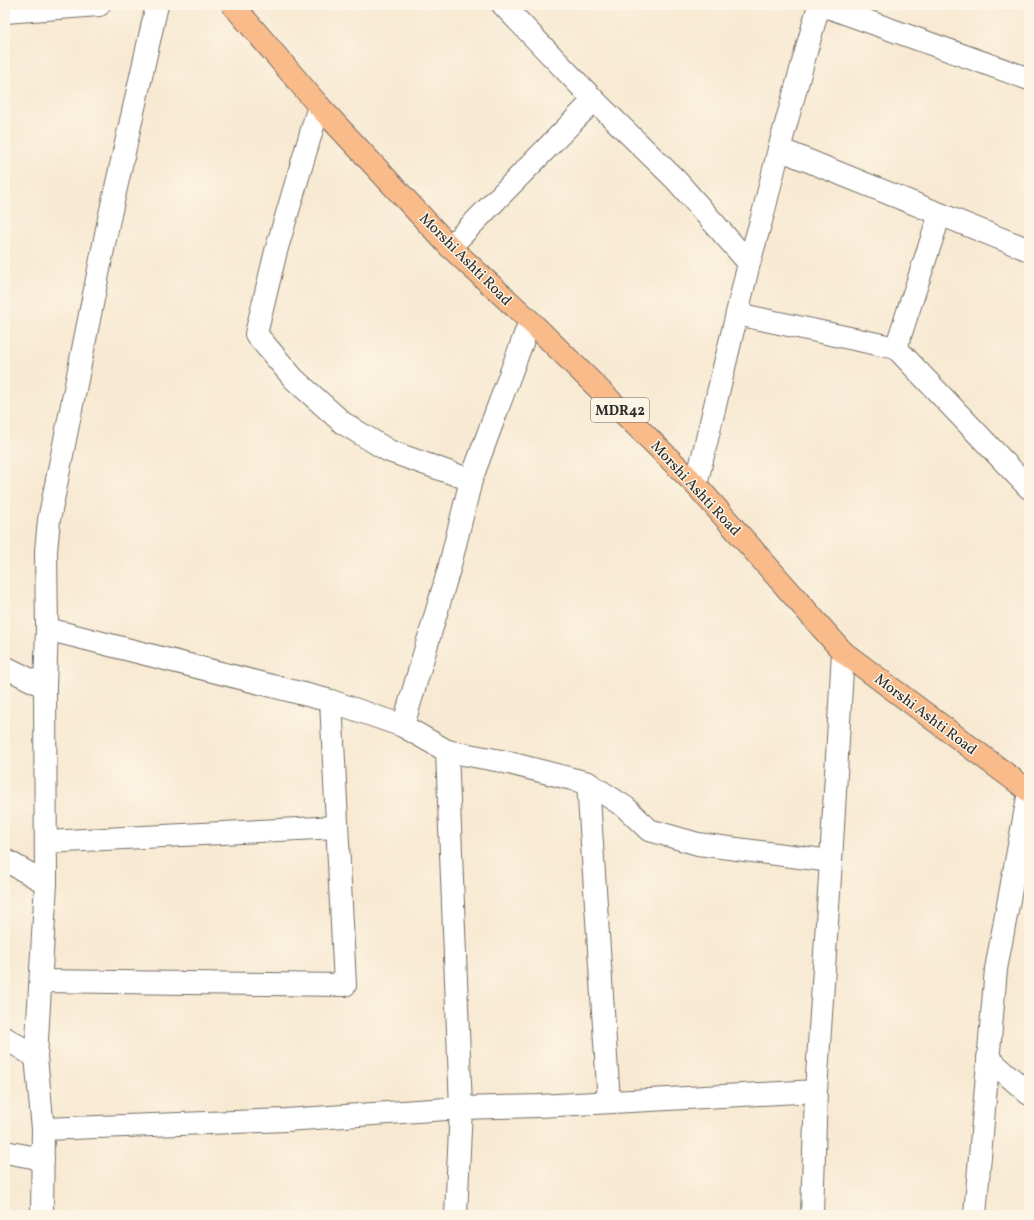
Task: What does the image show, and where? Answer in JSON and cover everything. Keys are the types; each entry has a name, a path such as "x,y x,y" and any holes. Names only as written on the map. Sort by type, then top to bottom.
{"main road":[{"name":"Morshi Ashti Road","path":"233,5 319,106 450,247 530,321 696,485 843,652 1029,792"}],"street":[{"path":"5,12 99,5"},
{"path":"42,1215 43,1129 36,1057 46,883 46,551 49,520 109,219 157,5"},
{"path":"502,5 594,100 676,180 749,263"},
{"path":"696,485 749,263 819,5"},
{"path":"822,5 1029,79"},
{"path":"450,247 594,100"},
{"path":"319,106 276,251 256,334 294,379 343,423 389,451 471,480"},
{"path":"779,149 1029,250"},
{"path":"896,348 940,214"},
{"path":"737,314 896,348 1029,488"},
{"path":"403,726 449,569 471,480 530,321"},
{"path":"47,629 331,701 403,726 447,751 500,761 588,783 625,807 649,830 698,844 831,861"},
{"path":"812,1215 816,1091 843,652"},
{"path":"5,667 45,687"},
{"path":"41,981 345,986 331,701"},
{"path":"447,751 461,1108 456,1215"},
{"path":"588,783 609,1102"},
{"path":"975,1215 996,969 1029,792"},
{"path":"46,842 338,827"},
{"path":"5,860 46,883"},
{"path":"5,1038 36,1057"},
{"path":"988,1058 1029,1094"},
{"path":"43,1129 286,1120 461,1108 539,1106 816,1091"},
{"path":"5,1152 43,1159"}]}
